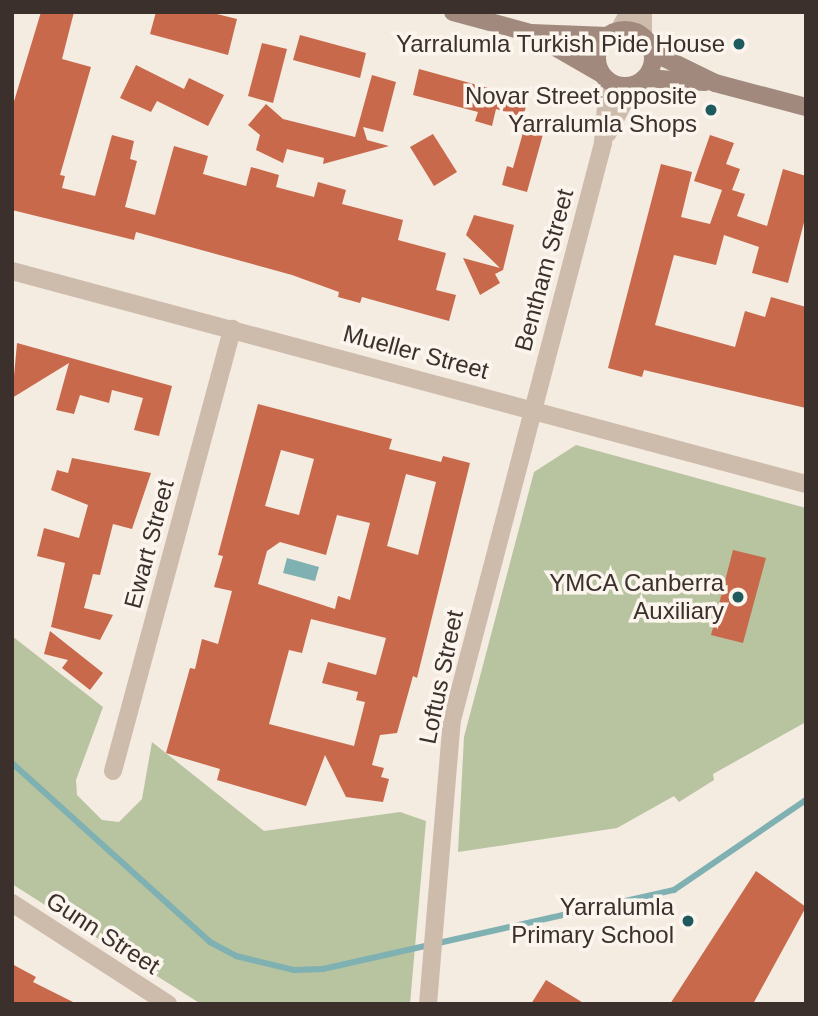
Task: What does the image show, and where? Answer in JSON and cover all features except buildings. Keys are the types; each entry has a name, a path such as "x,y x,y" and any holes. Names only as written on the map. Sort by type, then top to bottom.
{"main road":[{"path":"453,12 531,33 614,33 643,36 652,52 715,83 806,107"},
{"path":"531,33 604,77 638,82 715,83"},
{"path":"604,77 597,53 614,33"},
{"path":"638,82 652,52"}],"street":[{"path":"614,33 629,12"},
{"path":"643,12 643,36"},
{"name":"Bentham Street","path":"533,409 603,143 604,77"},
{"name":"Bentham Street","path":"603,143 638,82"},
{"name":"Mueller Street","path":"12,271 806,484"},
{"name":"Ewart Street","path":"113,771 232,328"},
{"name":"Loftus Street","path":"428,1004 452,720 533,409"},
{"name":"Gunn Street","path":"12,903 168,1004"}],"green space":[{"path":"576,445 806,508 806,722 713,774 714,780 679,802 674,796 617,828 458,852 464,737 534,472"},
{"path":"12,636 103,707 76,780 77,795 102,820 119,822 142,799 152,742 264,831 400,812 426,821 410,1004 201,1004 12,884"}],"water":[{"path":"287,558 319,567 315,581 283,573"}],"waterway":[{"path":"12,763 210,942 236,956 294,970 323,969 674,890 806,800"}],"place":[{"name":"Yarralumla Turkish Pide House","path":"739,44"},
{"name":"Novar Street opposite Yarralumla Shops","path":"711,110"},
{"name":"YMCA Canberra Auxiliary","path":"738,597"},
{"name":"Yarralumla Primary School","path":"688,921"}]}
